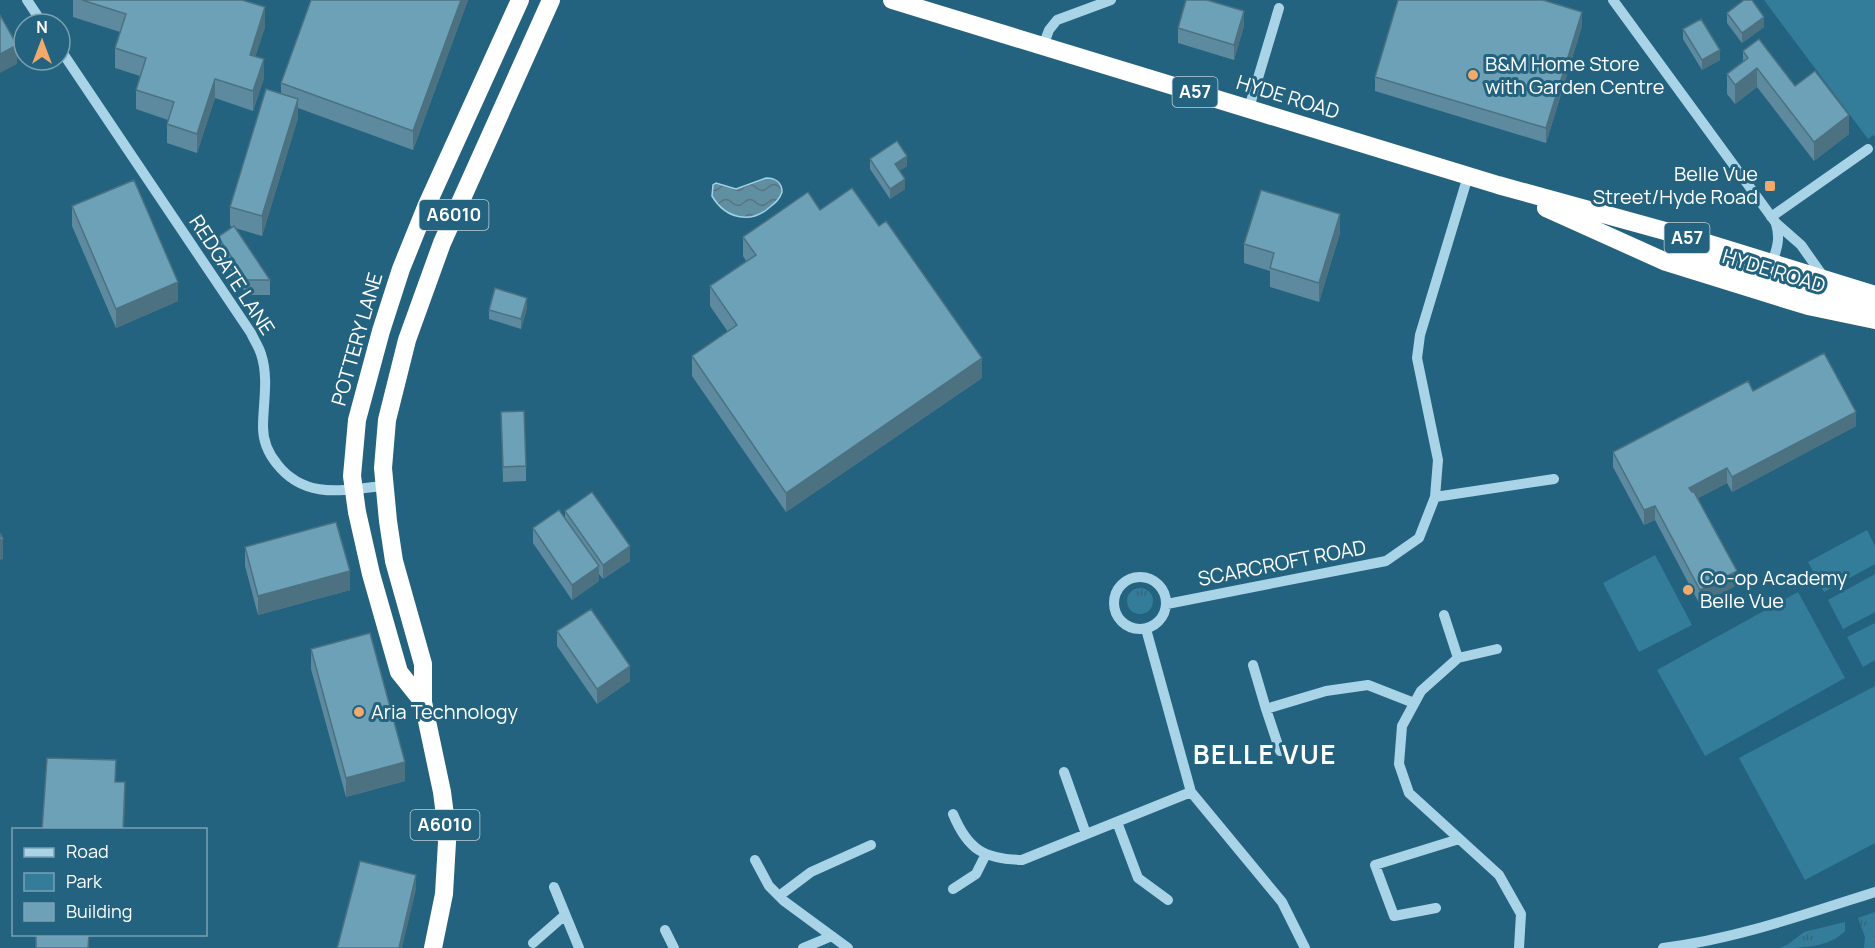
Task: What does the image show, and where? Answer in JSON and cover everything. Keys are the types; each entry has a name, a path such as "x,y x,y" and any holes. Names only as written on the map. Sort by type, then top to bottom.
{"highway":[{"name":"POTTERY LANE","path":"423,702 399,672 371,574 352,476 359,412 400,269 520,0"},
{"name":"POTTERY LANE","path":"433,948 444,894 447,842 442,792 423,702 423,664 394,561 383,486 387,420 396,379 423,290 446,232 550,0"},
{"name":"HYDE ROAD","path":"895,0 1468,176 1694,240 1843,315 1875,320"},
{"name":"HYDE ROAD","path":"1498,185 1666,261 1767,278 1827,282 1875,296"},
{"name":"HYDE ROAD","path":"1767,278 1843,300 1875,314"}],"street":[{"path":"1043,46 1049,30 1057,20 1111,0"},
{"path":"1613,0 1774,220 1780,234 1767,278"},
{"path":"1249,108 1279,8"},
{"name":"REDGATE LANE","path":"72,67 251,333 261,354 266,378 263,429 267,452 284,473 304,487 339,491 383,486"},
{"path":"1774,220 1868,149"},
{"name":"SCARCROFT ROAD","path":"1167,604 1386,561 1419,538 1435,497 1438,460 1417,358 1420,335 1468,176"},
{"path":"1774,220 1801,245 1827,282"},
{"path":"1435,497 1554,479"},
{"path":"1148,578 1162,588 1167,604 1161,620 1154,626 1137,630 1129,627 1116,615 1114,598 1118,590 1131,579 1148,578"},
{"path":"1444,615 1458,658"},
{"path":"1146,629 1191,792 1282,902 1305,948"},
{"path":"1497,649 1458,658 1420,691 1402,726 1399,764 1410,793 1499,875 1521,914 1519,948"},
{"path":"1253,665 1280,752"},
{"path":"1266,709 1326,691 1368,685 1414,703"},
{"path":"1064,772 1086,834"},
{"path":"953,814 961,834 978,851 1000,859 1022,860 1191,792"},
{"path":"1116,822 1138,878 1168,900"},
{"path":"1436,908 1394,916 1375,865 1459,838"},
{"path":"779,896 812,873 871,845"},
{"path":"953,889 976,874 986,854"},
{"path":"754,860 769,886 779,896 848,948"},
{"path":"554,887 579,948"},
{"path":"1663,948 1706,942 1815,912 1875,892"},
{"path":"534,943 566,915"},
{"path":"665,930 674,948"},
{"path":"803,948 832,936"}],"green space":[{"path":"1764,0 1875,0 1875,137 1873,135 1868,139"},
{"path":"1867,530 1875,546 1875,564 1824,592 1808,562"},
{"path":"1655,555 1692,625 1639,652 1603,583"},
{"path":"1875,574 1875,612 1843,629 1828,600"},
{"path":"1140,588 1149,592 1153,601 1149,610 1140,614 1131,610 1127,601 1131,592"},
{"path":"1798,592 1845,678 1705,756 1657,670"},
{"path":"1875,623 1875,660 1863,667 1847,637"},
{"path":"1875,686 1875,843 1805,880 1739,758"},
{"path":"1875,912 1875,948 1864,948 1865,937 1858,918"},
{"path":"1845,922 1845,931 1831,941 1814,946 1779,948 1804,932"}],"water":[{"path":"766,178 777,181 782,192 774,204 754,216 731,214 717,204 712,196 713,185 716,183 736,189"}],"building":[{"path":"82,0 242,0 265,7 250,55 264,59 253,91 215,79 197,134 167,124 174,102 136,90 146,58 115,48 126,14"},
{"path":"311,0 461,0 413,131 281,83"},
{"path":"1186,0 1207,0 1244,11 1234,45 1178,28"},
{"name":"B&M Home Store with Garden Centre","path":"1398,0 1543,0 1582,12 1546,128 1375,77"},
{"path":"1744,0 1752,0 1764,17 1742,33 1727,13"},
{"path":"0,15 12,36 12,48 0,54"},
{"path":"1701,19 1720,50 1702,60 1683,29"},
{"path":"1759,39 1795,86 1815,71 1849,115 1814,142 1757,68 1735,85 1727,74 1748,58 1743,51"},
{"path":"266,89 298,99 262,216 230,207"},
{"path":"897,141 907,156 895,164 905,179 890,189 870,159"},
{"path":"134,180 178,282 116,309 72,206"},
{"path":"852,188 879,226 886,221 982,358 786,493 692,356 737,325 710,286 756,255 743,237 808,192 820,210"},
{"path":"1261,190 1340,214 1319,283 1270,268 1274,253 1244,244"},
{"path":"234,226 270,280 247,280 218,237"},
{"path":"495,288 527,298 521,319 489,310"},
{"path":"1824,353 1856,412 1732,477 1727,468 1689,488 1694,492 1737,571 1700,590 1655,506 1644,510 1613,452 1748,381 1753,391"},
{"path":"524,411 526,466 503,467 501,412"},
{"path":"592,492 630,546 603,565 565,511"},
{"path":"559,510 599,566 572,585 533,528"},
{"path":"336,522 350,571 258,596 245,547"},
{"path":"591,609 630,666 597,689 557,631"},
{"path":"370,633 405,762 346,778 311,649"},
{"path":"47,758 116,760 115,782 125,782 123,828 42,828"},
{"path":"360,861 416,875 399,948 337,948"},
{"path":"36,936 89,936 88,948 36,948"}],"place":[{"name":"B&M Home Store with Garden Centre","path":"1473,75"},
{"name":"Belle Vue Street/Hyde Road","path":"1770,186"},
{"name":"Co-op Academy Belle Vue","path":"1688,590"},
{"name":"Aria Technology","path":"359,712"}],"district":[{"name":"BELLE VUE","path":"1265,755"}]}
